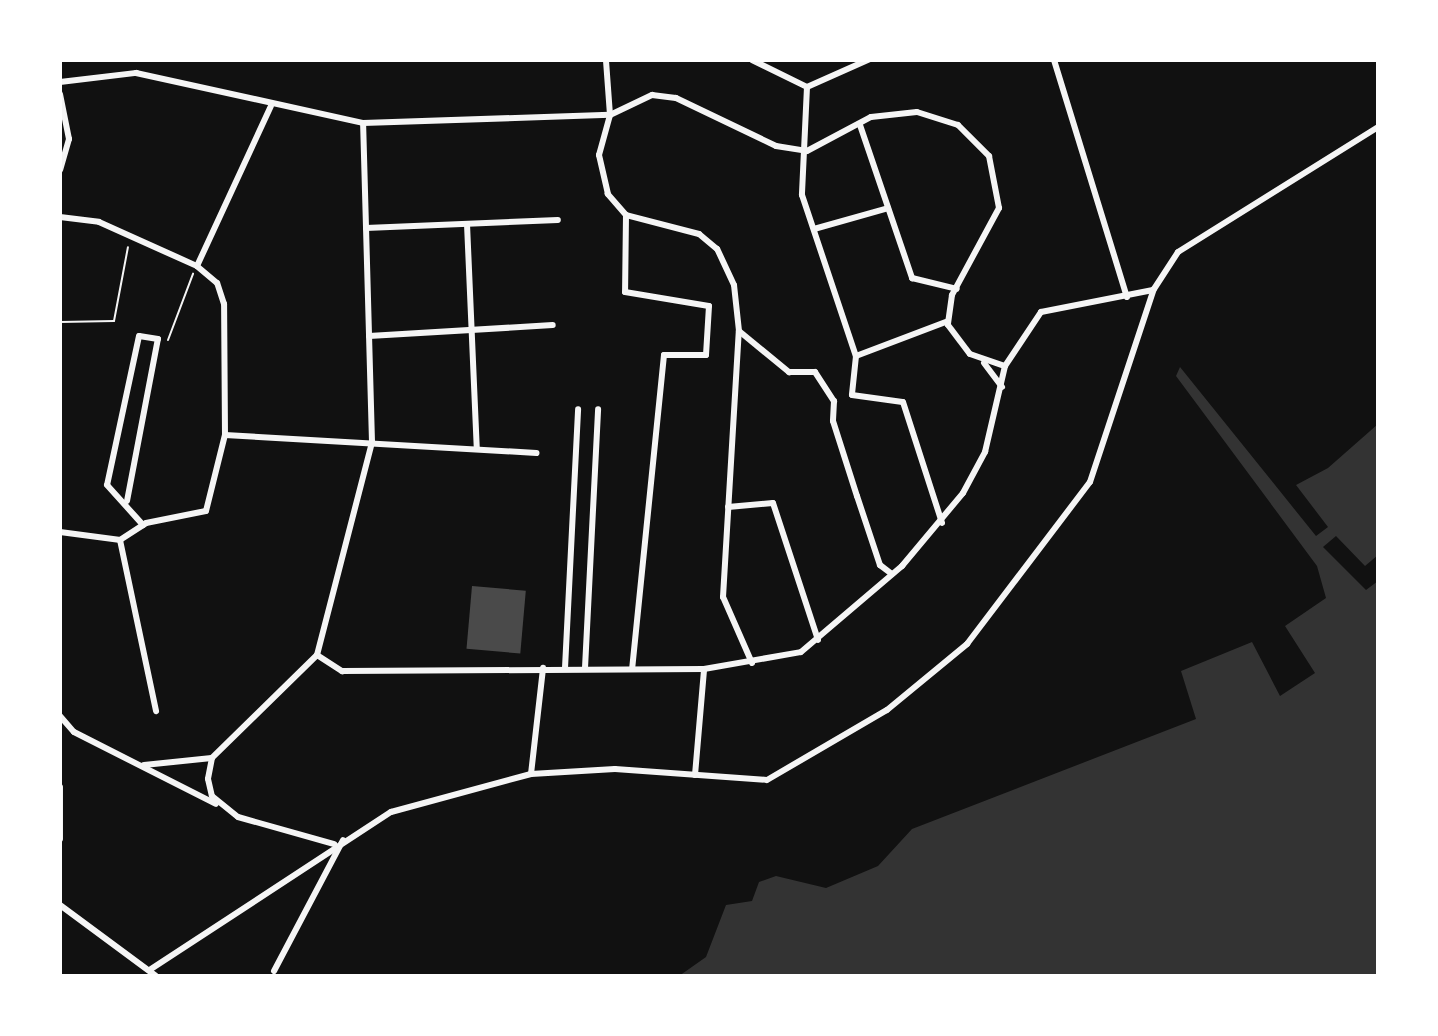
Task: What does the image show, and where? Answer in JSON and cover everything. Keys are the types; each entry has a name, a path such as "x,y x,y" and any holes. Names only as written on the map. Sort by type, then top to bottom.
{"street":[{"path":"606,60 610,115 600,173 626,215 625,292 709,306 706,355 664,355 632,668"},
{"path":"752,60 807,87"},
{"path":"807,87 868,60"},
{"path":"1054,60 1127,297"},
{"path":"60,82 136,73 271,106 363,123 610,115 652,95 676,98 776,146 807,151 860,125 895,114 939,116 976,138 989,156 999,208 957,289 948,321 957,343 984,363 1002,387"},
{"path":"807,87 807,151 802,195 856,356 852,395"},
{"path":"60,94 69,139 60,170"},
{"path":"197,266 271,106"},
{"path":"144,765 212,758 317,655 372,442 363,123"},
{"path":"860,125 912,278 957,289"},
{"path":"151,969 344,837 391,812 531,774 615,769 767,780 887,710 967,644 1090,482 1154,289 1194,239 1378,127"},
{"path":"814,229 888,208"},
{"path":"626,215 699,234 717,249 734,285 739,331 723,597 752,663"},
{"path":"60,217 130,236 197,266 217,283 224,304 225,435 206,511 143,525 120,540 60,532"},
{"path":"366,228 558,220"},
{"path":"467,224 477,449"},
{"path":"317,655 342,671 704,669 801,652 892,574 942,523 985,452 1005,366 1041,312 1127,297 1154,289"},
{"path":"856,356 948,321"},
{"path":"369,336 553,325"},
{"path":"739,331 789,372 815,372 834,401 833,421 880,565 881,584"},
{"path":"127,501 158,339 139,336 107,485 127,501 143,525"},
{"path":"984,363 1005,366"},
{"path":"834,401 852,395 903,402 942,523"},
{"path":"565,668 578,409"},
{"path":"585,668 598,409"},
{"path":"225,435 536,453"},
{"path":"728,507 773,503 818,640"},
{"path":"120,540 156,711"},
{"path":"880,565 892,574"},
{"path":"531,774 543,668"},
{"path":"695,775 704,669"},
{"path":"60,716 74,732 222,807 334,844"},
{"path":"212,758 210,787 222,807"},
{"path":"60,787 60,839"},
{"path":"274,971 344,837"},
{"path":"60,905 151,969 156,976"}],"path":[{"path":"60,322 114,321 130,236"},
{"path":"158,339 172,340 197,266"}],"shaded area":[{"path":"1180,367 1316,536 1328,527 1296,485 1328,468 1378,424 1378,555 1365,566 1336,536 1323,547 1366,590 1378,581 1378,976 679,976 706,957 726,905 752,901 759,882 776,876 826,888 878,866 912,829 1196,719 1181,671 1252,642 1280,696 1315,673 1285,626 1326,598 1317,566 1176,376"}],"building":[{"path":"472,586 526,591 520,653 467,649"}]}
